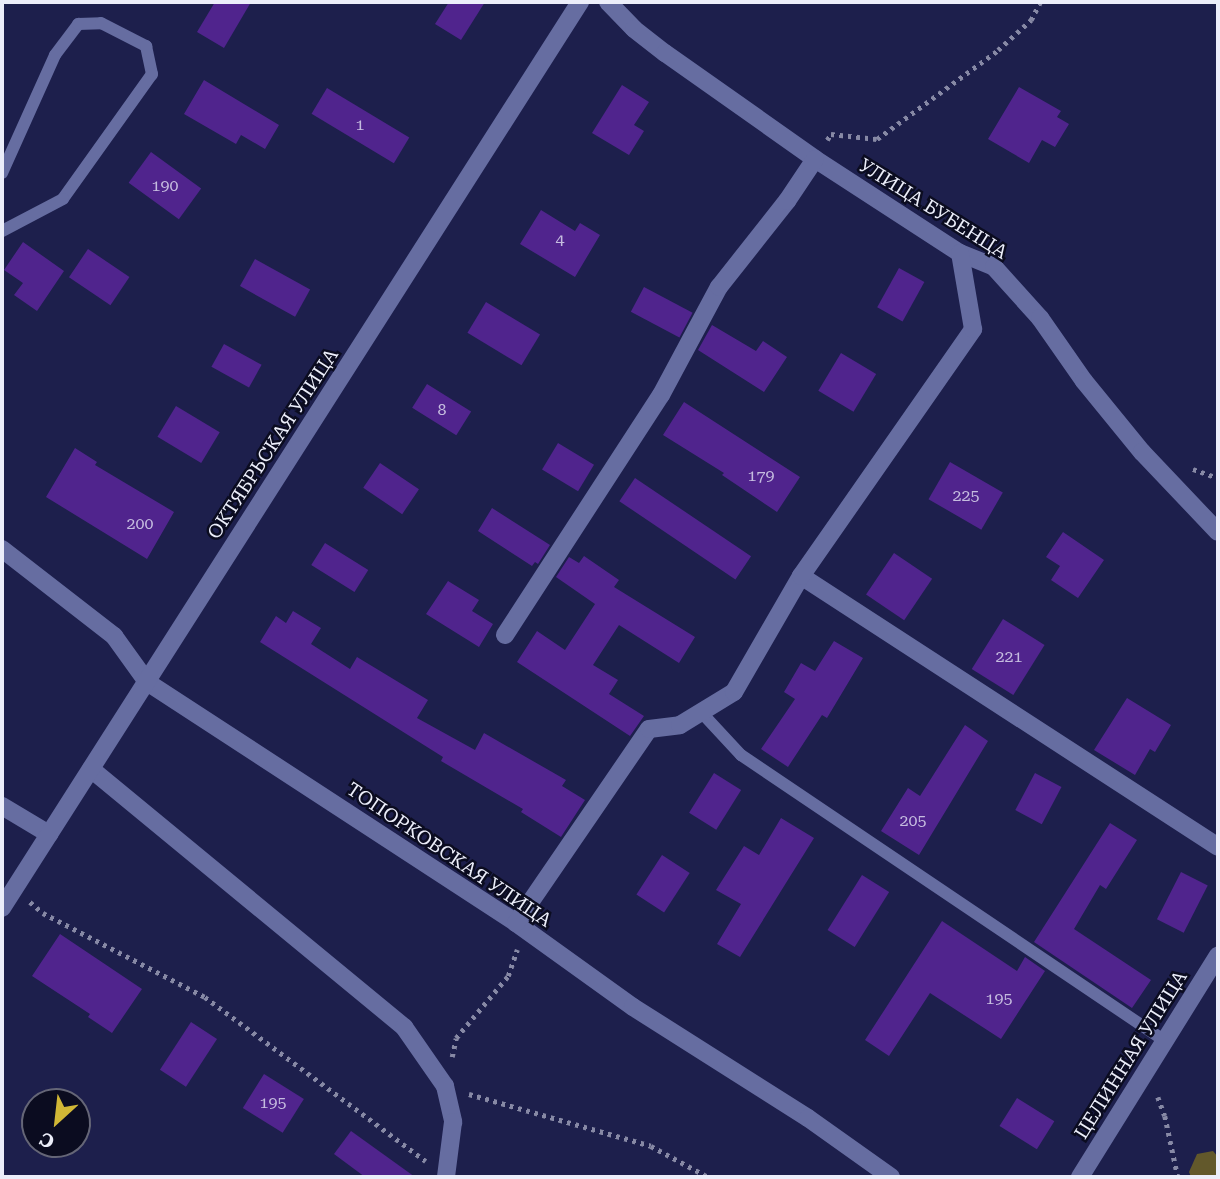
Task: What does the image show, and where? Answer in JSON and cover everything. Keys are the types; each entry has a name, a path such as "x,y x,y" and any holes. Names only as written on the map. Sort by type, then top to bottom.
{"street":[{"name":"ОКТЯБРЬСКАЯ УЛИЦА","path":"2,908 580,2"},
{"name":"УЛИЦА БУБЕНЦА","path":"608,2 634,29 665,54 815,159 960,253 993,267 1040,318 1084,381 1142,452 1218,532"},
{"path":"505,635 661,395 719,287 787,201 815,159"},
{"path":"516,923 649,729 680,724 734,692 800,576 973,329 960,253"},
{"name":"ТОПОРКОВСКАЯ УЛИЦА","path":"2,549 114,636 147,681 516,923 633,1007 808,1118 891,1177"},
{"path":"800,576 1218,847"},
{"path":"91,769 404,1027 445,1086 453,1122 446,1177"},
{"path":"2,806 49,834"},
{"name":"ЦЕЛИННАЯ УЛИЦА","path":"1080,1177 1218,955"}],"lane":[{"path":"2,173 55,55 78,24 102,23 146,46 152,74 63,199 2,231"},
{"path":"701,712 741,755 1165,1041"}],"path":[{"path":"815,159 831,134 877,139 908,119 957,78 998,50 1031,20 1041,2"},
{"path":"14,889 43,913 205,997 446,1177"},
{"path":"516,923 517,954 508,976 456,1038 445,1086 507,1107 651,1146 708,1177"},
{"path":"1145,1076 1156,1091 1165,1116 1178,1177"}],"shaded area":[{"path":"1213,1151 1218,1157 1218,1177 1191,1177 1189,1172 1197,1154"}],"building":[{"path":"215,2 251,2 224,48 197,32"},
{"path":"449,2 485,2 461,40 435,24"},
{"path":"204,80 279,125 265,149 241,135 236,144 184,114"},
{"path":"622,85 649,102 634,125 644,131 629,155 592,133"},
{"path":"1019,87 1061,111 1057,117 1069,124 1055,147 1042,140 1029,163 988,139"},
{"path":"327,88 409,137 394,163 312,114"},
{"path":"151,152 201,188 179,219 129,183"},
{"path":"541,210 575,231 580,223 600,235 575,277 520,244"},
{"path":"23,242 64,271 37,311 14,295 23,283 4,270"},
{"path":"88,249 129,277 110,305 69,277"},
{"path":"255,259 310,290 295,317 240,286"},
{"path":"899,268 924,282 903,321 877,307"},
{"path":"644,287 693,313 679,338 631,312"},
{"path":"486,302 540,334 521,365 467,333"},
{"path":"712,325 756,351 763,341 787,357 764,392 698,350"},
{"path":"224,344 262,365 249,388 211,367"},
{"path":"841,353 876,374 853,412 818,391"},
{"path":"427,384 471,412 456,435 412,408"},
{"path":"684,402 800,477 777,512 722,475 724,473 663,435"},
{"path":"176,406 220,432 201,463 157,437"},
{"path":"558,443 594,465 578,491 542,470"},
{"path":"75,448 97,462 95,465 174,512 147,559 46,497"},
{"path":"950,462 1003,492 981,530 928,499"},
{"path":"380,463 419,489 402,514 363,488"},
{"path":"635,478 751,556 735,580 619,501"},
{"path":"492,508 550,545 538,564 535,562 532,566 478,531"},
{"path":"1063,532 1104,560 1078,598 1051,580 1060,566 1046,557"},
{"path":"325,543 368,570 354,592 311,565"},
{"path":"894,553 932,579 904,620 866,594"},
{"path":"584,556 619,580 614,587 695,637 679,663 619,625 593,665 618,680 609,694 644,716 630,736 517,662 537,631 565,650 595,604 556,577 569,557 579,563"},
{"path":"448,581 479,600 472,611 493,624 479,647 426,614"},
{"path":"293,611 321,628 311,644 350,669 357,657 428,700 417,718 475,750 484,733 566,780 562,786 585,800 561,837 521,812 523,809 441,761 443,757 260,642 276,616 286,623"},
{"path":"1003,619 1045,645 1013,695 972,669"},
{"path":"834,641 863,658 827,718 822,715 788,767 761,749 795,699 784,692 801,663 815,671"},
{"path":"1127,698 1171,725 1155,752 1150,749 1135,775 1094,750"},
{"path":"965,725 988,741 919,855 881,831 908,788 920,796"},
{"path":"714,773 741,790 716,830 689,813"},
{"path":"1035,773 1061,787 1042,824 1015,810"},
{"path":"781,818 814,838 740,957 717,944 741,904 716,890 744,846 759,855"},
{"path":"1110,823 1137,840 1106,889 1100,885 1074,929 1151,980 1132,1008 1034,942"},
{"path":"662,855 690,873 664,912 636,894"},
{"path":"1181,872 1208,886 1184,933 1157,919"},
{"path":"862,875 889,892 855,947 828,930"},
{"path":"942,921 1017,971 1025,957 1045,971 1001,1039 930,993 889,1056 865,1040"},
{"path":"60,934 142,989 112,1033 88,1017 90,1014 32,976"},
{"path":"191,1022 217,1039 186,1087 160,1070"},
{"path":"264,1074 304,1099 283,1133 243,1108"},
{"path":"1017,1098 1054,1121 1037,1149 1000,1126"},
{"path":"351,1131 415,1177 365,1177 334,1154"}]}
